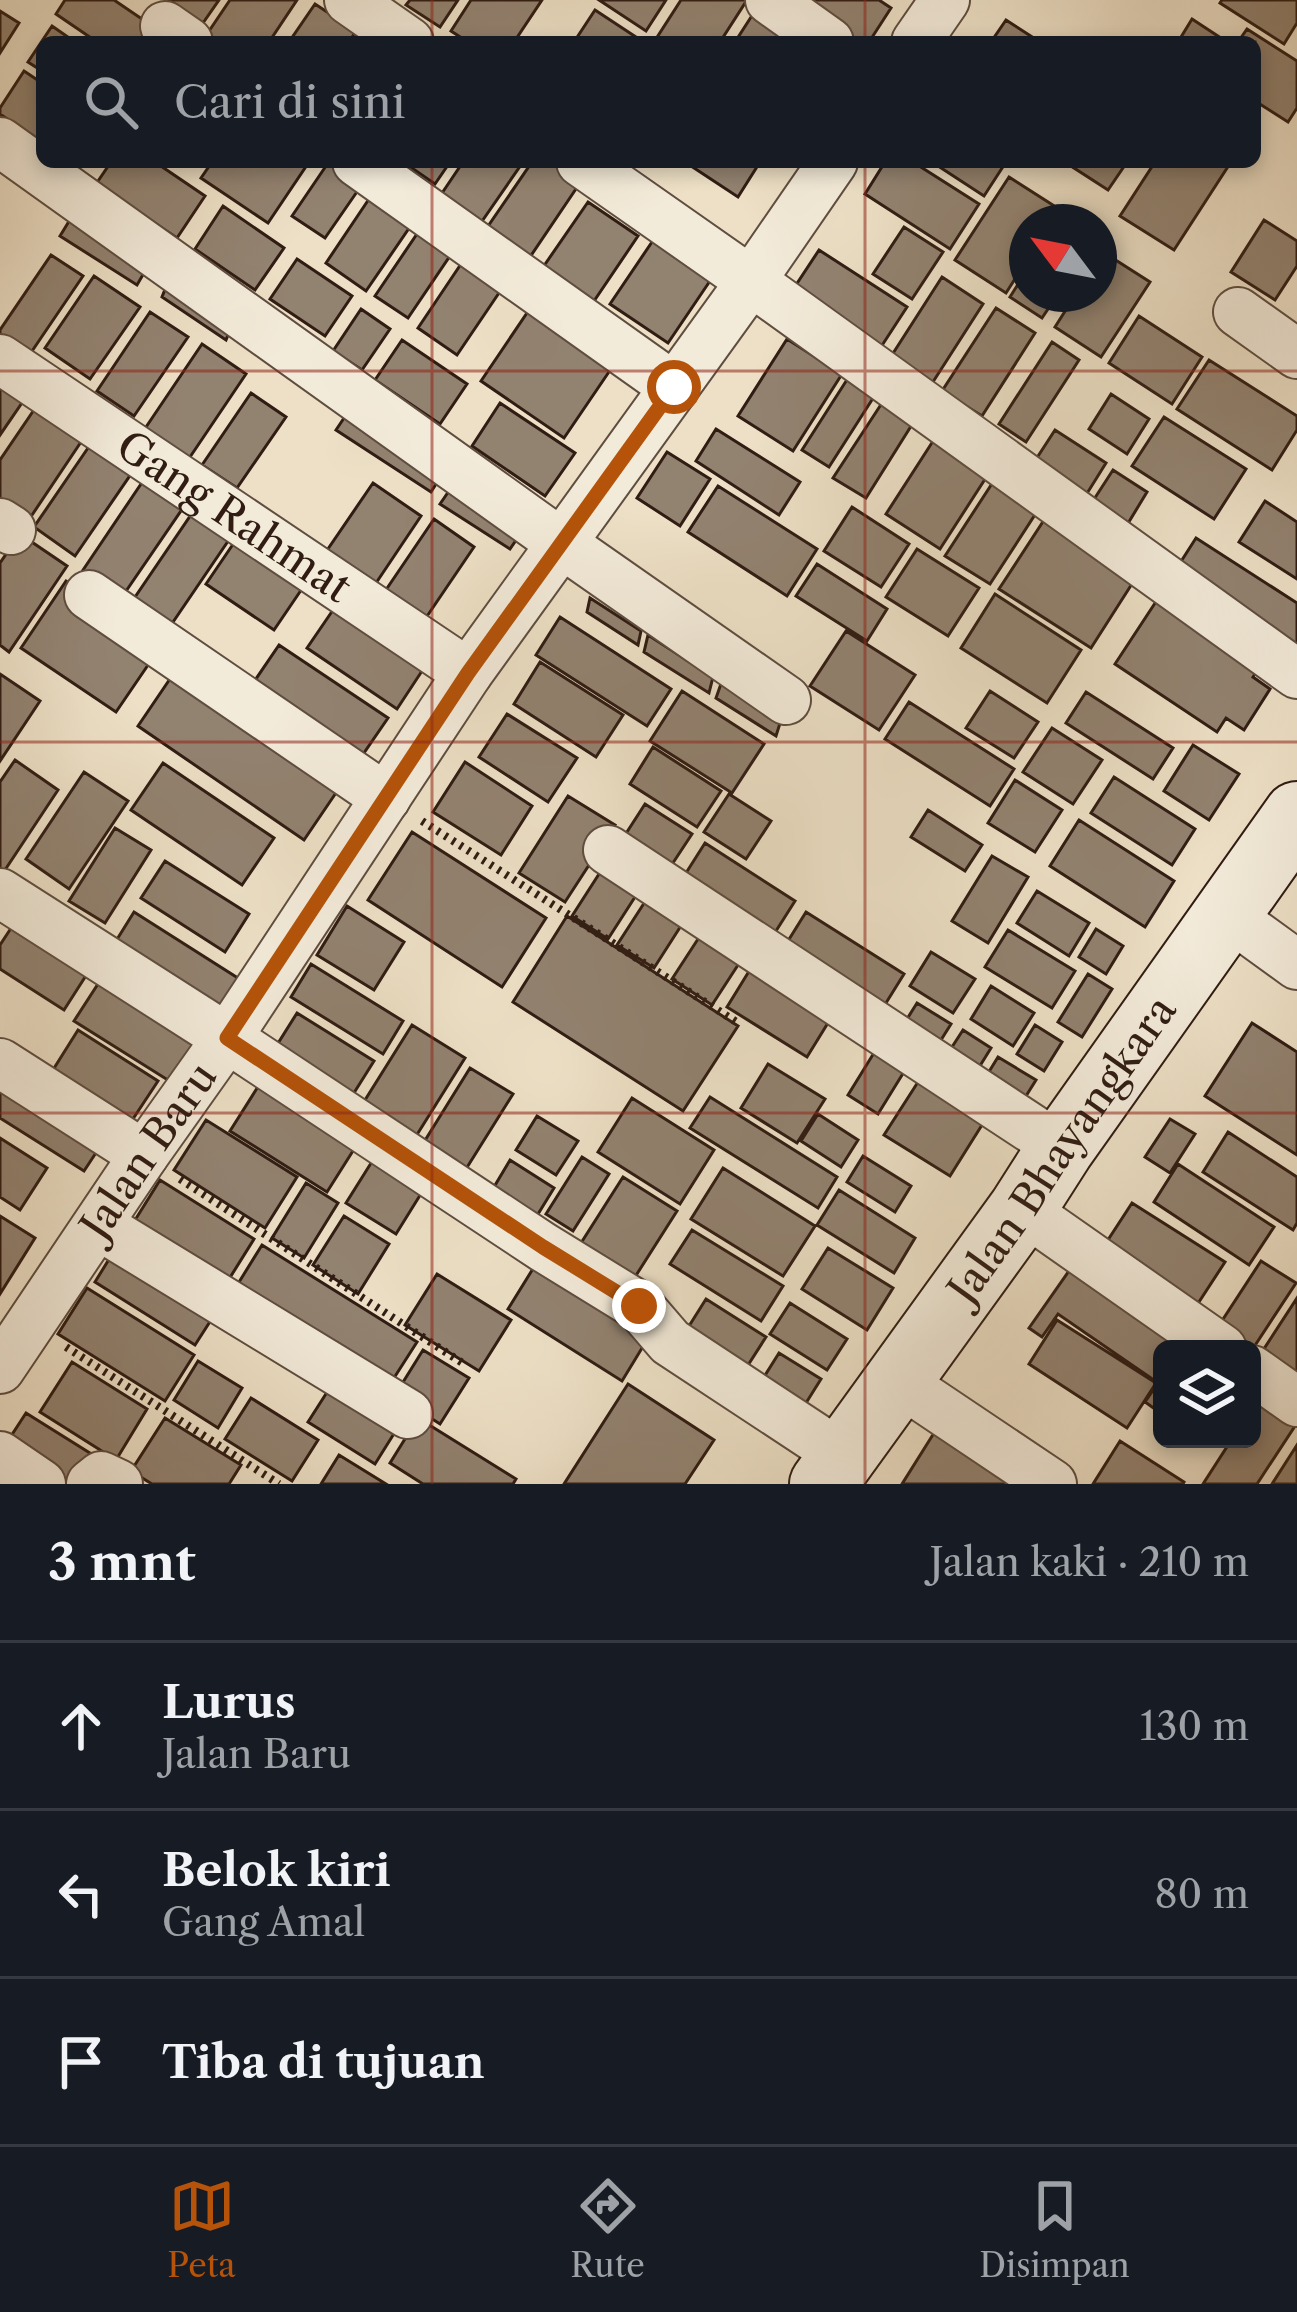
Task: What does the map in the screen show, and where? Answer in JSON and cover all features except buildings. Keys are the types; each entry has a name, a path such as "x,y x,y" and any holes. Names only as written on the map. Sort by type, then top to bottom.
{"main road":[{"name":"Jalan Bhayangkara","path":"833,1470 1297,815"}],"street":[{"path":"349,0 400,36"},
{"path":"770,0 821,36"},
{"path":"920,36 945,0"},
{"path":"0,142 36,168"},
{"path":"36,168 786,700"},
{"path":"365,168 674,387"},
{"path":"590,168 1297,674"},
{"name":"Jalan Baru","path":"0,1369 15,1315 98,1225 468,673 829,168"},
{"path":"1238,312 1297,354"},
{"name":"Gang Rahmat","path":"0,358 468,673"},
{"path":"89,595 386,798"},
{"path":"608,850 1061,1148"},
{"path":"0,893 639,1306 670,1342 833,1470"},
{"path":"1228,915 1297,964"},
{"path":"0,1063 144,1155"},
{"path":"1022,1209 1209,1340"},
{"path":"98,1225 408,1414"},
{"path":"1261,1376 1297,1402"},
{"path":"897,1380 1052,1484"},
{"path":"0,1456 41,1484"},
{"path":"91,1484 100,1476 118,1484"}],"path":[{"path":"386,798 738,1023"},
{"path":"144,1155 464,1364"},
{"path":"15,1315 279,1484"}],"route":[{"path":"639,1306 227,1038 468,673 674,387"}]}
